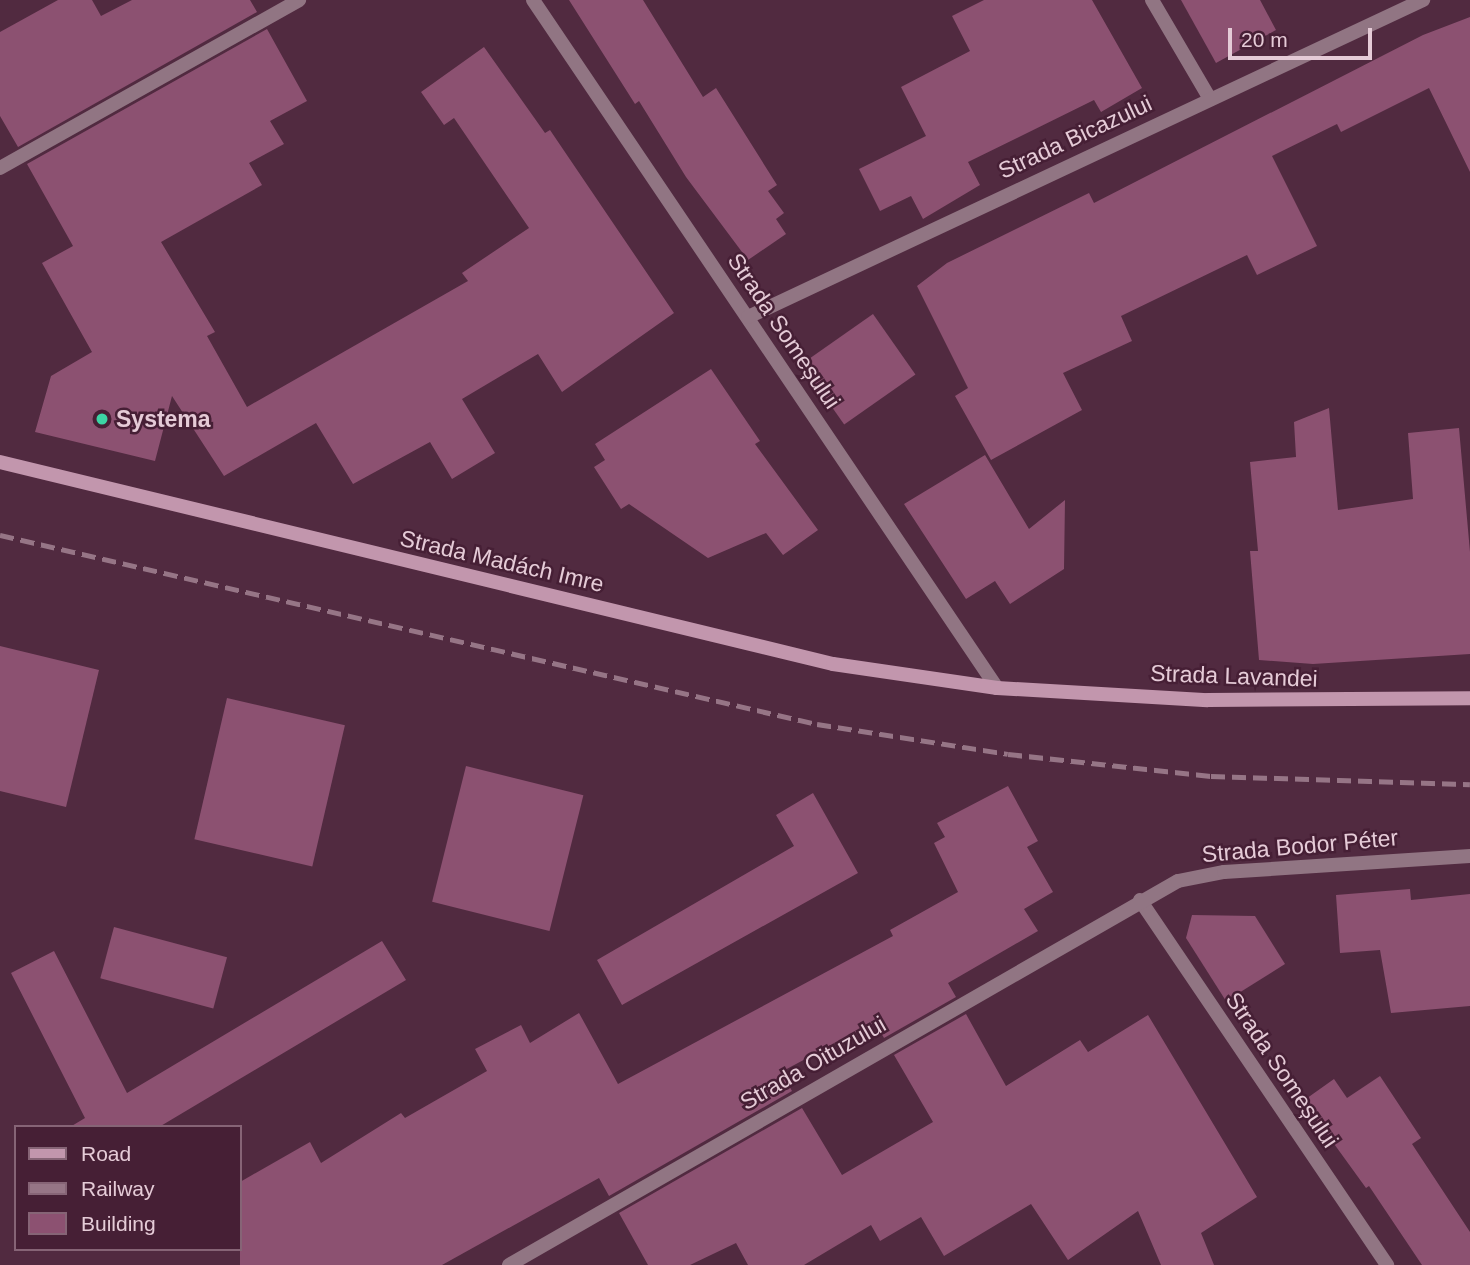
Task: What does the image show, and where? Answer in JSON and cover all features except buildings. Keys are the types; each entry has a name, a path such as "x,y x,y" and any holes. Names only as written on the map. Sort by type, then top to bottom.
{"street":[{"path":"0,168 299,0"},
{"name":"Strada Someșului","path":"533,0 997,688"},
{"path":"1152,0 1210,99"},
{"name":"Strada Bicazului","path":"748,317 1423,0"},
{"name":"Strada Madách Imre","path":"0,463 833,664 997,688"},
{"name":"Strada Lavandei","path":"997,688 1208,701 1470,698"},
{"name":"Strada Bodor Péter","path":"1139,900 1178,881 1224,872 1470,856"},
{"name":"Strada Someșului","path":"1139,900 1387,1265"},
{"name":"Strada Oituzului","path":"509,1265 1139,900"}],"railway":[{"path":"0,535 817,724 1008,754 1211,776 1470,784"}],"place":[{"name":"Systema","path":"102,419"}]}
